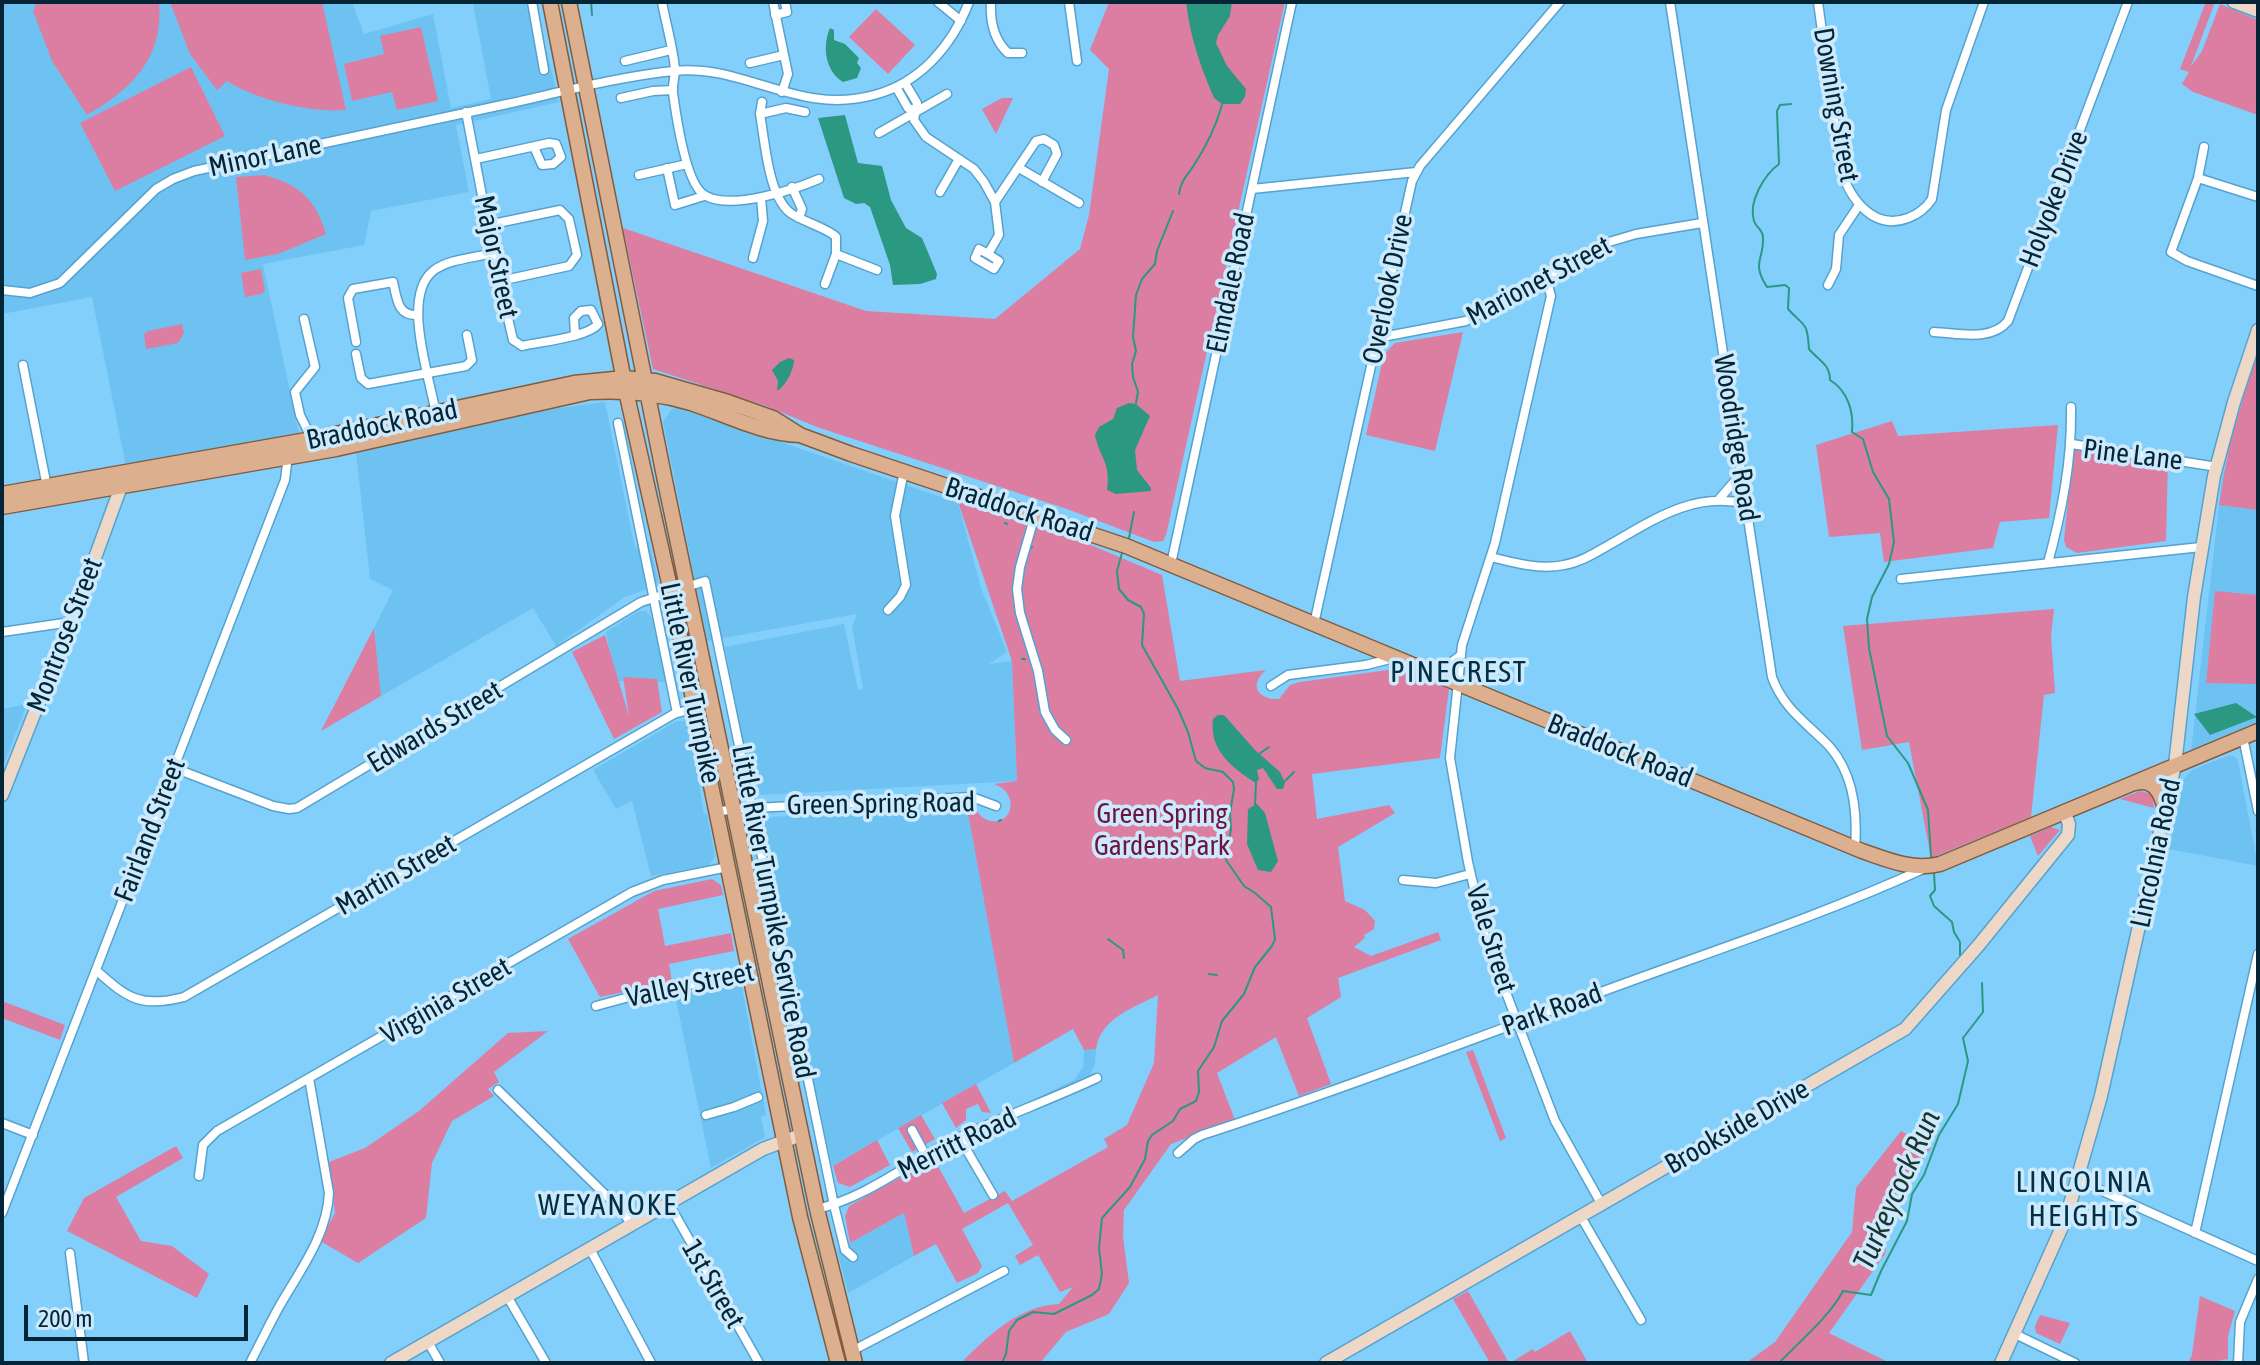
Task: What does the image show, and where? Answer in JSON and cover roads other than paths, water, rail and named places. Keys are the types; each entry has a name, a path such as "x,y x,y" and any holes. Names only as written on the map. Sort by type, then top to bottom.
{"main road":[{"name":"Little River Turnpike","path":"550,2 625,384 630,444 656,528 671,592 800,1217 834,1362"},
{"name":"Little River Turnpike","path":"569,2 801,1135 854,1357"},
{"name":"Braddock Road","path":"2,507 49,493 287,451 625,384 701,393 773,418 800,435 1091,533 1855,848 1901,864 1928,867"},
{"name":"Braddock Road","path":"647,387 779,435 800,435"},
{"path":"657,439 663,412 679,404 697,405"},
{"name":"Braddock Road","path":"287,451 312,439 437,420"},
{"name":"Braddock Road","path":"2,494 49,493"},
{"path":"1928,867 2258,731"},
{"path":"2126,785 2141,781 2151,783 2159,791 2165,809"}],"street":[{"path":"532,2 544,70"},
{"path":"662,2 675,70 673,90 687,164 692,182 704,196"},
{"path":"773,2 788,74 782,92"},
{"path":"775,15 787,12 785,2"},
{"path":"938,2 961,21"},
{"path":"916,111 908,108 900,85 934,60 961,21 969,2"},
{"path":"991,2 992,22 1000,46 1008,53 1022,53"},
{"path":"1069,2 1077,61"},
{"name":"Elmdale Road","path":"1171,564 1292,2"},
{"name":"Overlook Drive","path":"1314,624 1405,206 1416,172 1560,2"},
{"name":"Woodridge Road","path":"1670,2 1772,677 1787,707 1833,750 1846,771 1855,808 1855,848"},
{"name":"Downing Street","path":"1818,2 1842,174 1859,205"},
{"path":"1828,285 1836,269 1839,235 1859,205 1881,219 1896,221 1923,210 1932,199 1946,110 1984,2"},
{"name":"Holyoke Drive","path":"1934,332 1991,334 2008,321 2128,2"},
{"path":"2234,2 2258,11"},
{"path":"625,61 671,50"},
{"path":"750,63 784,55"},
{"name":"Minor Lane","path":"2,290 22,294 60,283 156,189 194,171 675,70 717,73 820,101 844,101 878,94 900,85"},
{"path":"621,98 673,90"},
{"path":"879,133 947,94"},
{"path":"762,102 760,114 775,192 786,210 836,237 836,254 825,284"},
{"path":"760,114 786,108 805,112"},
{"path":"916,111 914,120 926,137 974,169 995,202 999,235 988,254"},
{"name":"Major Street","path":"466,112 513,340 522,346 575,335"},
{"path":"995,202 1036,141 1044,139 1054,145 1057,154 1042,182"},
{"path":"476,159 534,147"},
{"path":"2204,147 2198,178 2171,252 2187,261 2258,286"},
{"path":"940,192 959,159"},
{"path":"639,175 687,164"},
{"path":"667,168 675,205 704,196 732,202 761,198 819,179"},
{"path":"1019,168 1079,203"},
{"path":"1252,189 1416,172"},
{"path":"2198,178 2258,197"},
{"path":"792,187 802,209 799,218"},
{"path":"753,258 763,221 761,198"},
{"path":"488,225 560,210 569,219 577,255 569,266 500,281"},
{"name":"Marionet Street","path":"1377,338 1466,321 1609,242 1636,234 1702,223"},
{"path":"437,420 416,315 424,282 443,265 493,253"},
{"path":"836,254 877,270"},
{"name":"Vale Street","path":"1546,278 1551,296 1491,557 1466,626 1450,758 1470,874 1486,940 1555,1121 1602,1205"},
{"path":"356,342 348,298 353,289 393,282 400,309 407,315 416,315"},
{"path":"304,319 315,367 295,392 300,415 312,439"},
{"name":"Lincolnia Road","path":"2001,1363 2059,1236 2078,1180 2123,1005 2175,765 2201,547 2217,467 2258,330"},
{"path":"356,354 361,378 368,384 466,366 472,360 467,335"},
{"path":"23,365 49,493"},
{"path":"2071,407 2072,444"},
{"path":"618,423 630,444 641,536 677,713"},
{"name":"Pine Lane","path":"2048,563 2063,507 2072,444 2217,467"},
{"name":"Fairland Street","path":"2,1213 285,480 287,451"},
{"path":"888,610 906,585 895,516 904,471"},
{"path":"1720,498 1741,474"},
{"name":"Montrose Street","path":"2,795 123,481"},
{"path":"1491,557 1532,565 1568,565 1665,514 1720,498 1746,504"},
{"path":"1035,514 1020,567 1017,589 1020,613 1038,671 1045,712 1055,730 1066,740"},
{"path":"641,536 656,528"},
{"path":"1901,579 2201,547"},
{"name":"Little River Turnpike Service Road","path":"688,588 705,581 834,1205 845,1250 853,1257"},
{"name":"Edwards Street","path":"174,768 273,806 297,808 641,602 688,588"},
{"path":"2,632 71,622"},
{"path":"661,632 678,626"},
{"path":"1435,674 1461,655"},
{"path":"703,662 722,658"},
{"path":"1271,686 1288,675 1395,658"},
{"path":"669,668 686,666"},
{"name":"Martin Street","path":"97,971 122,993 140,1001 162,1002 184,997 677,713 695,708"},
{"path":"2243,737 2258,811"},
{"name":"Green Spring Road","path":"716,812 972,797 996,806"},
{"name":"Brookside Drive","path":"1326,1363 1905,1029 1978,946 2068,835 2069,824 2064,811"},
{"name":"Virginia Street","path":"199,1176 200,1151 212,1134 632,892 663,880 728,867"},
{"name":"Park Road","path":"1178,1153 1202,1135 1357,1083 1850,900 1928,867"},
{"path":"1403,880 1436,883 1470,874"},
{"path":"2195,1233 2258,954"},
{"name":"Valley Street","path":"596,1006 640,994 784,966"},
{"path":"250,1363 309,1257 326,1218 329,1193 309,1078"},
{"name":"Merritt Road","path":"817,1209 861,1194 959,1137 1040,1105 1097,1078"},
{"path":"498,1090 622,1211 632,1225"},
{"path":"706,1115 758,1097"},
{"path":"2,1123 33,1135"},
{"path":"391,1363 784,1140 818,1129"},
{"path":"912,1130 926,1156"},
{"path":"959,1137 993,1195"},
{"path":"2078,1180 2258,1261"},
{"name":"1st Street","path":"669,1204 759,1363"},
{"path":"1581,1217 1641,1320"},
{"path":"590,1249 651,1363"},
{"path":"70,1253 84,1363"},
{"path":"834,1362 854,1357 1004,1271"},
{"path":"2238,1363 2240,1322 2258,1279"},
{"path":"507,1296 546,1363"},
{"path":"2013,1333 2075,1363"},
{"path":"428,1342 440,1363"}],"waterway":[{"path":"591,2 592,15"},
{"name":"Turkeycock Run","path":"1791,104 1780,105 1777,111 1779,164 1763,182 1753,206 1754,221 1763,235 1760,272 1767,287 1785,285 1789,288 1788,309 1804,325 1809,349 1826,366 1830,380 1845,396 1851,410 1852,432 1863,439 1873,472 1889,499 1894,542 1889,564 1872,597 1867,619 1869,648 1887,736 1908,763 1928,810 1931,857"},
{"name":"Turkeycock Run","path":"1179,194 1210,136 1222,105"},
{"name":"Turkeycock Run","path":"1136,403 1138,392 1132,364 1136,351 1133,337 1136,295 1142,279 1155,264 1173,211"},
{"name":"Turkeycock Run","path":"1129,538 1134,512"},
{"name":"Turkeycock Run","path":"1002,1363 1009,1331 1017,1320 1033,1312 1054,1314 1099,1289 1102,1218 1130,1187 1145,1159 1152,1135 1173,1121 1180,1109 1196,1101 1198,1071 1214,1047 1222,1021 1244,994 1255,967 1275,939 1271,907 1244,886 1226,860 1233,782 1223,772 1205,768 1196,761 1178,709 1142,645 1144,614 1141,607 1128,600 1119,589 1117,571 1122,553"},
{"path":"1259,754 1269,747"},
{"path":"1285,781 1294,772"},
{"path":"1255,805 1256,783"},
{"name":"Turkeycock Run","path":"1934,873 1935,890 1930,896 1934,906 1952,922 1960,942 1960,958"},
{"path":"1108,939 1123,950 1124,958"},
{"path":"1209,974 1217,975"},
{"name":"Turkeycock Run","path":"1779,1363 1823,1319 1843,1291 1871,1295 1907,1221 1912,1194 1924,1175 1939,1135 1958,1104 1968,1061 1963,1038 1983,1012 1982,983"}],"district":[{"name":"PINECREST","path":"1459,673"},
{"name":"LINCOLNIA HEIGHTS","path":"2084,1200"},
{"name":"WEYANOKE","path":"608,1206"}],"park label":[{"name":"Green Spring Gardens Park","path":"1162,830"}]}
